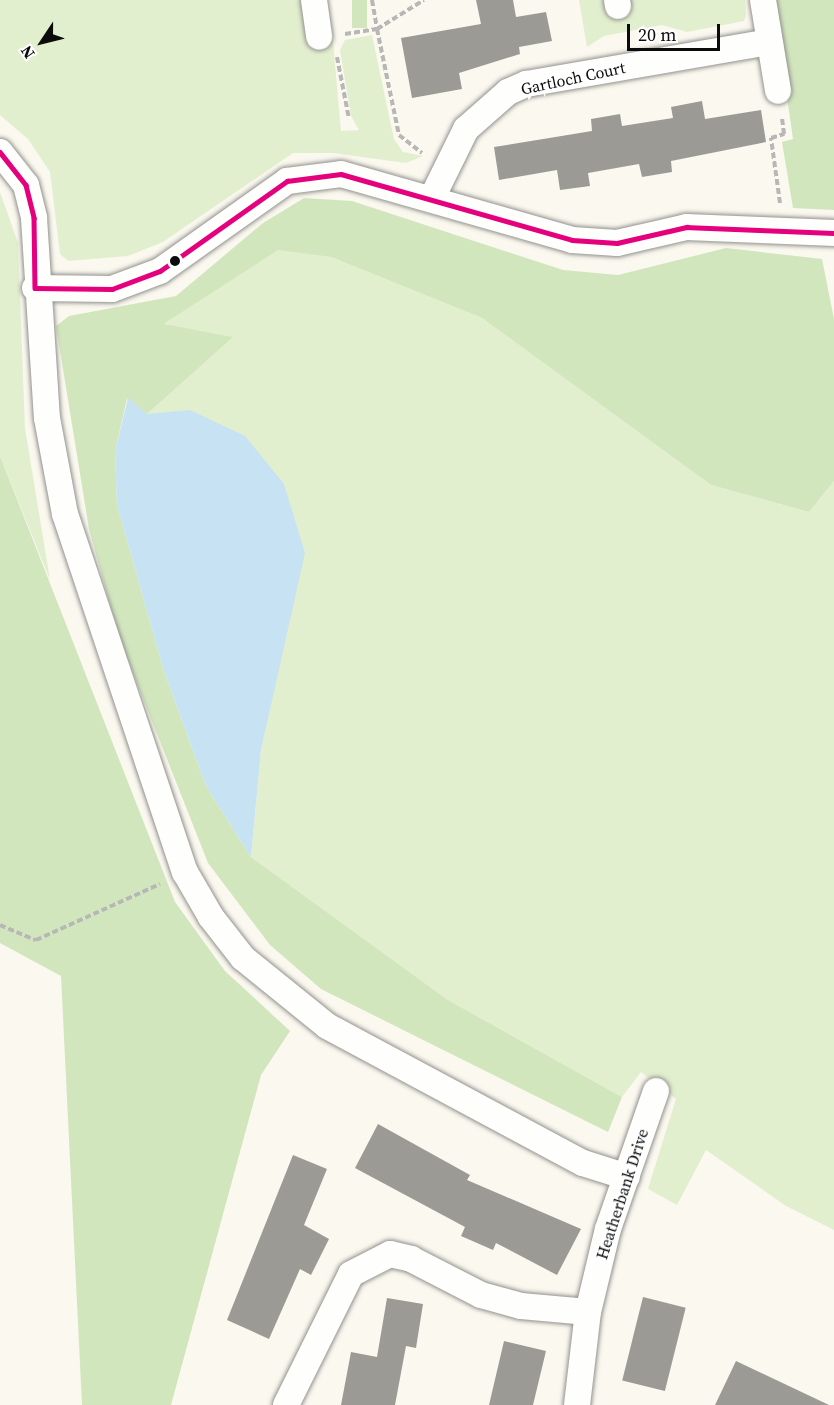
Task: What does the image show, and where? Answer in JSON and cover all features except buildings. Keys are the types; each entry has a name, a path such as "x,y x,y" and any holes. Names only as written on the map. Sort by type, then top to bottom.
{"street":[{"path":"314,0 329,36"},
{"path":"763,0 778,91"},
{"name":"Gartloch Court","path":"432,198 466,129 508,92 526,84 770,42"},
{"path":"0,152 26,185 34,218 35,288 48,418 65,514 185,872 243,958 327,1026 583,1163 627,1178"},
{"path":"35,288 112,288 160,271 287,181 340,174 432,198 572,240 617,243 687,227 783,228 834,233"},
{"name":"Heatherbank Drive","path":"577,1405 588,1312 608,1229 656,1091"},
{"path":"286,1405 351,1274 390,1254 411,1259 481,1295 521,1306 588,1312"}],"path":[{"path":"372,0 399,135 404,143 447,166"},
{"path":"350,119 336,52 329,36 377,29 424,0"},
{"path":"771,138 783,228"},
{"path":"0,925 36,940 185,872"}],"green space":[{"path":"0,0 301,0 309,46 333,42 341,131 359,130 351,116 340,50 345,40 372,35 394,139 403,152 423,156 406,163 333,153 293,153 163,242 128,256 68,261 60,254 50,172 28,139 0,115"},
{"path":"352,0 367,0 367,28 352,28"},
{"path":"579,0 604,0 609,16 631,11 629,0 745,0 746,15 744,21 687,32 662,25 604,36 587,47"},
{"path":"773,0 834,0 834,210 793,208 782,142 793,139"},
{"path":"0,192 18,243 25,428 50,580 0,456"},
{"path":"304,198 352,201 563,270 618,275 726,248 822,259 834,319 834,481 809,512 711,485 482,318 331,257 278,250 164,324 233,337 147,414 127,399 115,451 117,505 164,671 206,786 251,857 448,1000 622,1097 608,1132 321,989 270,945 208,863 120,640 89,529 56,326 69,316 176,296 263,223"},
{"path":"278,249 331,257 482,318 711,485 809,512 834,481 834,1230 786,1206 706,1150 677,1205 648,1189 676,1099 641,1072 622,1097 448,1000 251,857 261,750 278,671 147,414 232,337 163,325"},
{"path":"0,456 175,902 225,971 290,1031 261,1075 171,1405 82,1405 61,976 0,943"}],"water":[{"path":"128,398 147,414 190,410 245,436 284,484 305,553 261,750 251,857 206,786 164,671 117,505 115,451"}],"transit line":[{"path":"0,152 26,185 34,218 35,288"},
{"path":"35,288 112,289 160,271 287,181 341,174 572,240 617,243 687,227 834,233"}]}
